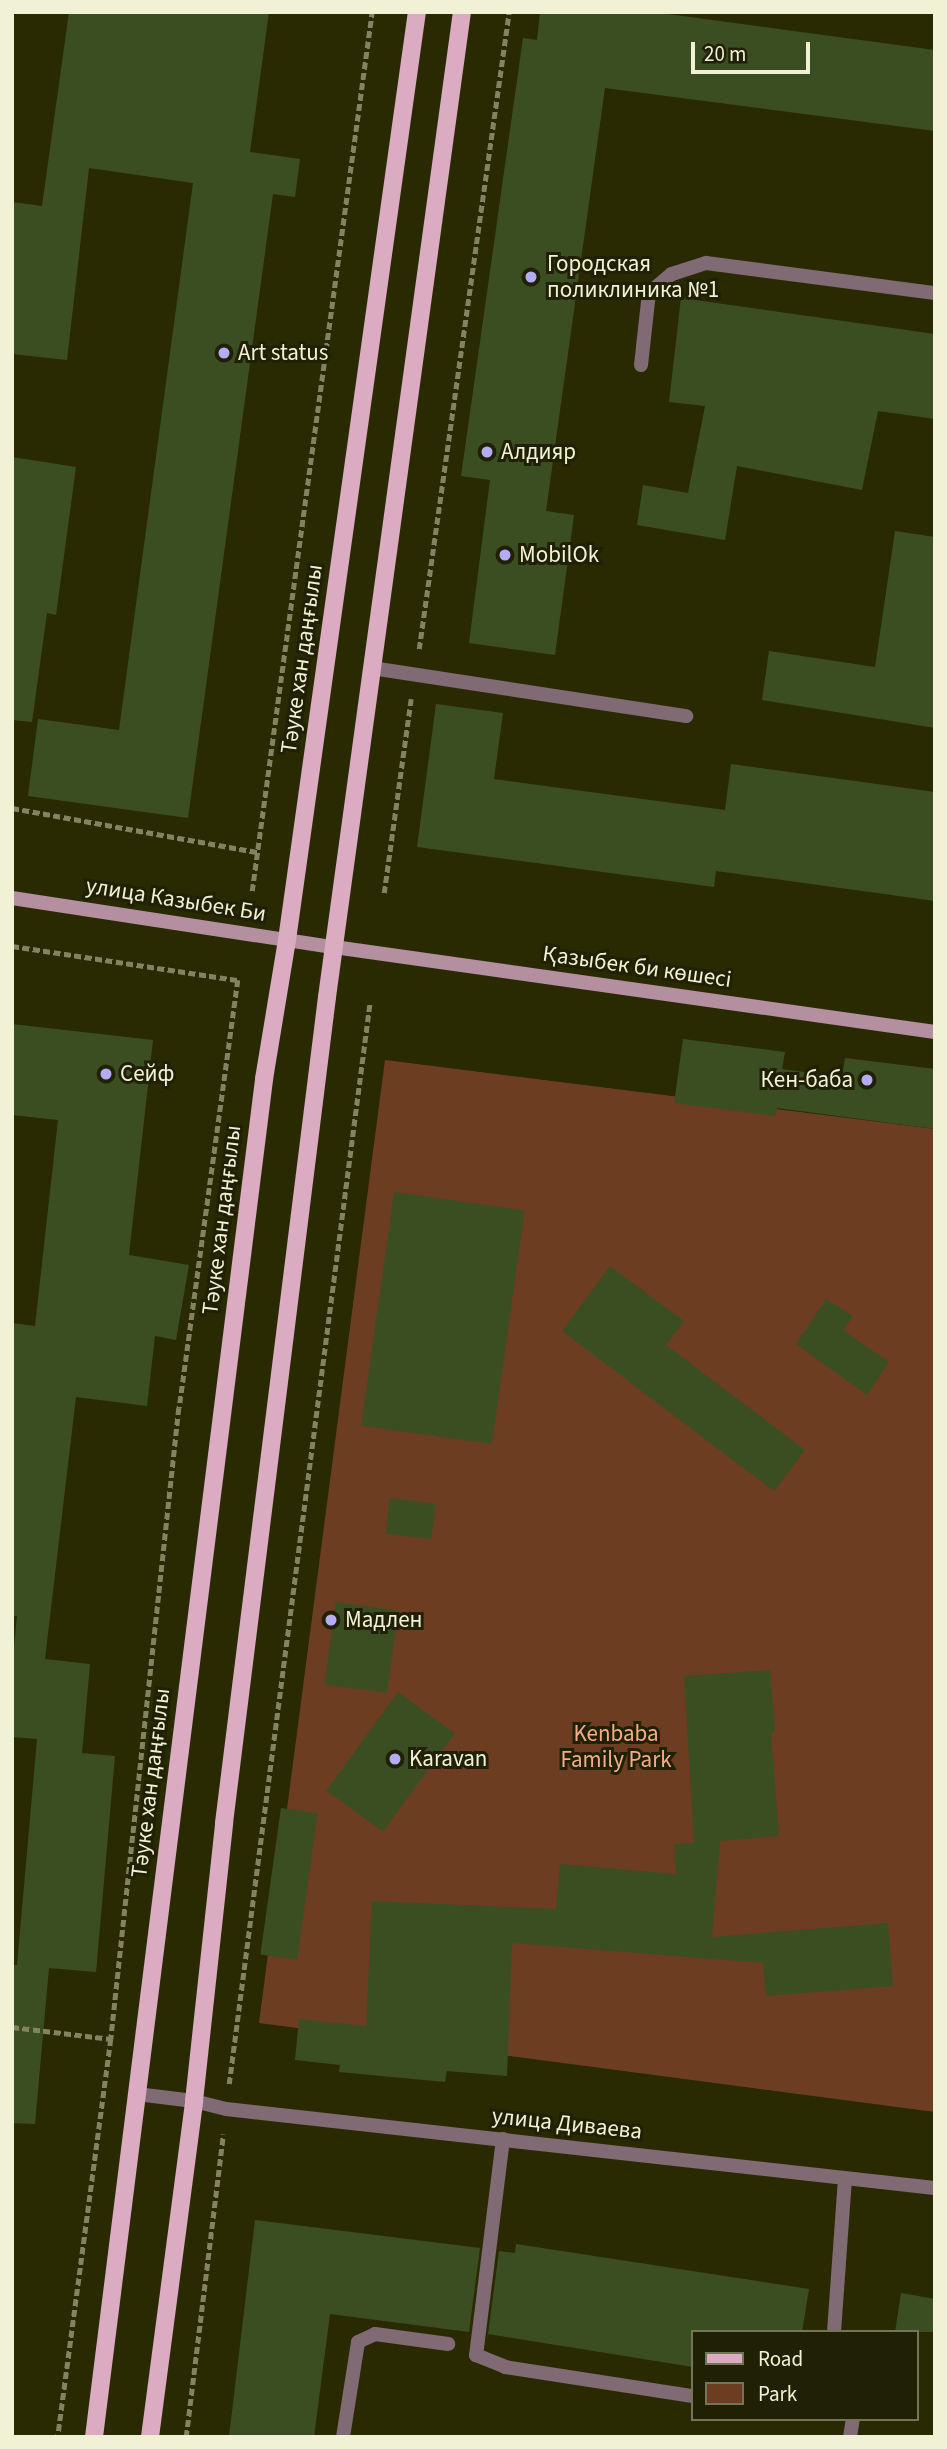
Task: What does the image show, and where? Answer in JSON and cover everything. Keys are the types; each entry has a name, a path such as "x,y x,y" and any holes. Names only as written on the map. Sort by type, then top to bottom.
{"main road":[{"name":"Тәуке хан даңғылы","path":"94,2437 264,1079 287,940 417,12"},
{"path":"150,2437 194,2101 224,1823 334,947 462,12"},
{"name":"улица Казыбек Би","path":"12,898 334,947"},
{"name":"Қазыбек би көшесі","path":"334,947 935,1032"}],"street":[{"path":"641,365 649,293 673,274 706,263 935,293"},
{"path":"372,668 686,716"},
{"name":"улица Диваева","path":"137,2094 194,2101 226,2109 935,2188"},
{"path":"503,2139 476,2355 505,2367 692,2396"},
{"path":"834,2330 845,2178"},
{"path":"343,2437 358,2342 374,2334 448,2344"}],"path":[{"path":"252,891 372,12"},
{"path":"384,893 509,12"},
{"path":"12,808 257,852"},
{"path":"12,946 238,980 179,1408 111,2039 58,2437"},
{"path":"186,2437 370,1002"},
{"path":"12,2027 111,2039"}],"green space":[{"name":"Kenbaba Family Park","path":"385,1060 935,1129 935,2112 259,2023"}],"building":[{"path":"69,12 269,12 250,152 300,159 295,197 273,194 188,818 28,796 38,719 119,730 193,183 89,168 67,360 12,354 12,202 42,206"},
{"path":"540,12 653,12 935,50 935,131 605,88 546,511 574,515 555,655 469,643 490,480 461,476 523,38 537,40"},
{"path":"681,298 935,334 935,419 878,411 862,490 737,466 725,540 637,525 643,485 688,493 705,406 669,402"},
{"path":"12,457 76,467 56,615 47,613 32,722 12,720"},
{"path":"895,531 935,537 935,728 762,700 769,651 875,667"},
{"path":"436,704 503,713 494,779 725,810 731,764 935,792 935,901 716,871 714,887 417,847"},
{"path":"12,1024 153,1040 129,1255 189,1265 176,1340 155,1336 147,1406 76,1397 45,1659 90,1664 82,1753 115,1756 96,1972 49,1968 35,2124 12,2123 12,1965 17,1965 37,1739 12,1737 12,1667 17,1616 12,1616 12,1323 35,1326 58,1120 12,1115"},
{"path":"683,1039 785,1052 782,1069 842,1077 845,1058 935,1069 935,1129 777,1108 776,1116 674,1103"},
{"path":"394,1192 525,1210 492,1444 361,1426"},
{"path":"610,1266 684,1321 666,1345 805,1450 774,1491 562,1331"},
{"path":"826,1299 853,1316 843,1330 889,1362 867,1395 796,1344"},
{"path":"390,1498 436,1504 431,1539 386,1534"},
{"path":"336,1602 398,1611 387,1693 324,1684"},
{"path":"770,1670 775,1732 771,1733 779,1836 720,1841 712,1937 888,1923 893,1986 766,1996 763,1963 512,1943 507,2076 447,2071 445,2082 339,2072 340,2065 295,2060 299,2019 366,2026 372,1901 556,1909 560,1864 676,1874 674,1844 694,1843 684,1676"},
{"path":"398,1692 455,1733 383,1832 326,1791"},
{"path":"281,1808 318,1813 297,1960 260,1955"},
{"path":"255,2220 480,2248 469,2332 330,2314 314,2437 229,2437"},
{"path":"516,2244 809,2289 802,2330 692,2330 692,2367 488,2334 499,2251 515,2253"},
{"path":"901,2293 935,2299 935,2332 895,2330"}],"place":[{"name":"Городская поликлиника №1","path":"531,277"},
{"name":"Art status","path":"224,353"},
{"name":"Алдияр","path":"487,452"},
{"name":"MobilOk","path":"505,555"},
{"name":"Сейф","path":"106,1074"},
{"name":"Кен-баба","path":"867,1080"},
{"name":"Мадлен","path":"331,1620"},
{"name":"Karavan","path":"395,1759"}]}
